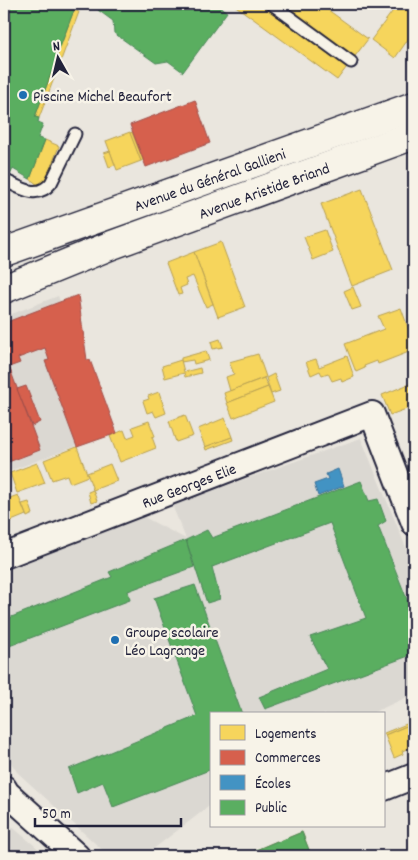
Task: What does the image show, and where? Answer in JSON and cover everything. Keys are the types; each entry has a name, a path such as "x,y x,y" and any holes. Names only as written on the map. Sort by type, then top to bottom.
{"main road":[{"name":"Avenue du Général Gallieni","path":"4,252 414,106"},
{"name":"Avenue Aristide Briand","path":"4,289 112,245 414,135"}],"street":[{"name":"Rue Georges Elie","path":"4,556 372,414 405,473"},
{"path":"405,473 414,523"},
{"path":"386,787 414,776"},
{"path":"4,788 7,793 77,856"}],"lane":[{"path":"272,4 351,62"},
{"path":"4,180 34,193 46,189 51,183 74,134"}],"shaded area":[{"path":"58,296 109,434 4,473 4,317"},
{"path":"361,438 414,567 414,694 374,712 210,712 210,806 144,856 109,856 17,772 4,752 4,567 140,515 186,539 172,505"},
{"path":"4,820 47,856 4,856"}],"building: Logements":[{"path":"233,4 320,4 368,39 337,80"},
{"path":"398,4 414,4 414,31 395,58 371,40"},
{"path":"74,10 79,12 61,60 56,58"},
{"path":"52,71 56,73 39,118 35,117"},
{"path":"130,132 141,161 117,170 106,141"},
{"path":"132,132 143,160 141,161 130,133"},
{"path":"45,140 59,146 46,180 38,185 30,179"},
{"path":"110,151 115,165 109,167 104,153"},
{"path":"362,189 393,270 352,286 321,204"},
{"path":"325,230 333,252 313,260 304,237"},
{"path":"221,242 245,307 218,317 194,252"},
{"path":"194,252 213,304 206,307 193,276 185,279 187,285 180,288 182,294 178,295 166,263"},
{"path":"353,287 361,307 352,310 344,291"},
{"path":"401,308 414,344 414,350 378,364 377,361 364,366 365,368 356,372 345,344 384,329 378,316"},
{"path":"220,339 223,347 213,349 211,342"},
{"path":"206,351 209,360 194,364 193,360 181,362 181,358"},
{"path":"258,354 266,377 230,391 226,377 234,374 229,362"},
{"path":"347,356 354,377 342,382 341,378 332,381 328,373 322,375 320,371 311,375 306,362 316,359 319,367"},
{"path":"181,360 184,372 200,368 201,373 185,377 184,373 165,378 162,366"},
{"path":"274,374 280,391 271,394 266,378"},
{"path":"264,378 268,387 227,403 224,393"},
{"path":"414,382 414,404 409,406 409,408 390,415 382,395"},
{"path":"268,387 274,402 233,418 227,403"},
{"path":"159,392 166,413 156,417 153,411 147,413 143,401 149,399 148,396"},
{"path":"185,415 193,436 176,442 169,421"},
{"path":"225,418 232,437 205,447 198,429"},
{"path":"149,421 155,436 152,437 156,448 120,462 110,436 124,430 127,438 135,435 132,427"},
{"path":"232,437 233,440 206,450 205,447"},
{"path":"77,447 88,476 70,483 67,475 52,480 44,460"},
{"path":"37,463 45,483 17,493 10,473"},
{"path":"110,464 117,481 93,490 87,473"},
{"path":"93,490 97,501 91,503 88,492"},
{"path":"18,495 26,515 4,524 4,500"},
{"path":"29,502 33,514 27,517 22,504"},
{"path":"414,721 414,723 386,735 386,732"},
{"path":"414,723 414,746 402,751 403,754 394,758 386,735"},
{"path":"302,832 311,855 318,852 328,856 242,856 277,841"}],"building: Commerces":[{"path":"195,100 210,143 146,167 130,125"},
{"path":"78,295 87,360 90,360 117,433 77,447 45,361 49,360 45,348 18,358 20,363 9,367 4,353 4,323"},
{"path":"4,353 40,450 11,461 4,442"},
{"path":"26,386 40,422 32,426 17,389"},
{"path":"4,442 11,461 4,464"}],"building: Écoles":[{"path":"338,469 344,486 318,496 314,484 328,479 326,474"},
{"path":"407,601 412,612 405,615 401,603"}],"building: Public":[{"name":"Piscine Michel Beaufort","path":"4,4 58,4 74,10 56,58 61,60 56,73 52,71 35,117 39,118 38,122 43,124 38,138 45,140 30,179 13,169 10,175 5,171 8,166 4,164"},
{"path":"96,4 216,4 227,12 183,72 168,61 156,63 114,33 113,21 98,10 100,7"},
{"path":"361,481 369,501 378,499 386,521 378,526 412,612 414,612 414,654 265,709 259,697 327,669 310,637 366,618 330,523 212,567 220,599 207,603 186,540 207,530 212,538"},
{"path":"186,540 194,567 128,591 130,600 4,648 4,620 112,577 109,572"},
{"path":"195,585 241,712 210,712 210,770 113,807 103,782 77,793 69,769 197,716 154,598"},
{"path":"302,832 311,855 318,852 328,856 242,856 277,841"}],"place":[{"name":"Piscine Michel Beaufort","path":"23,95"},
{"name":"Groupe scolaire Léo Lagrange","path":"115,640"}]}
